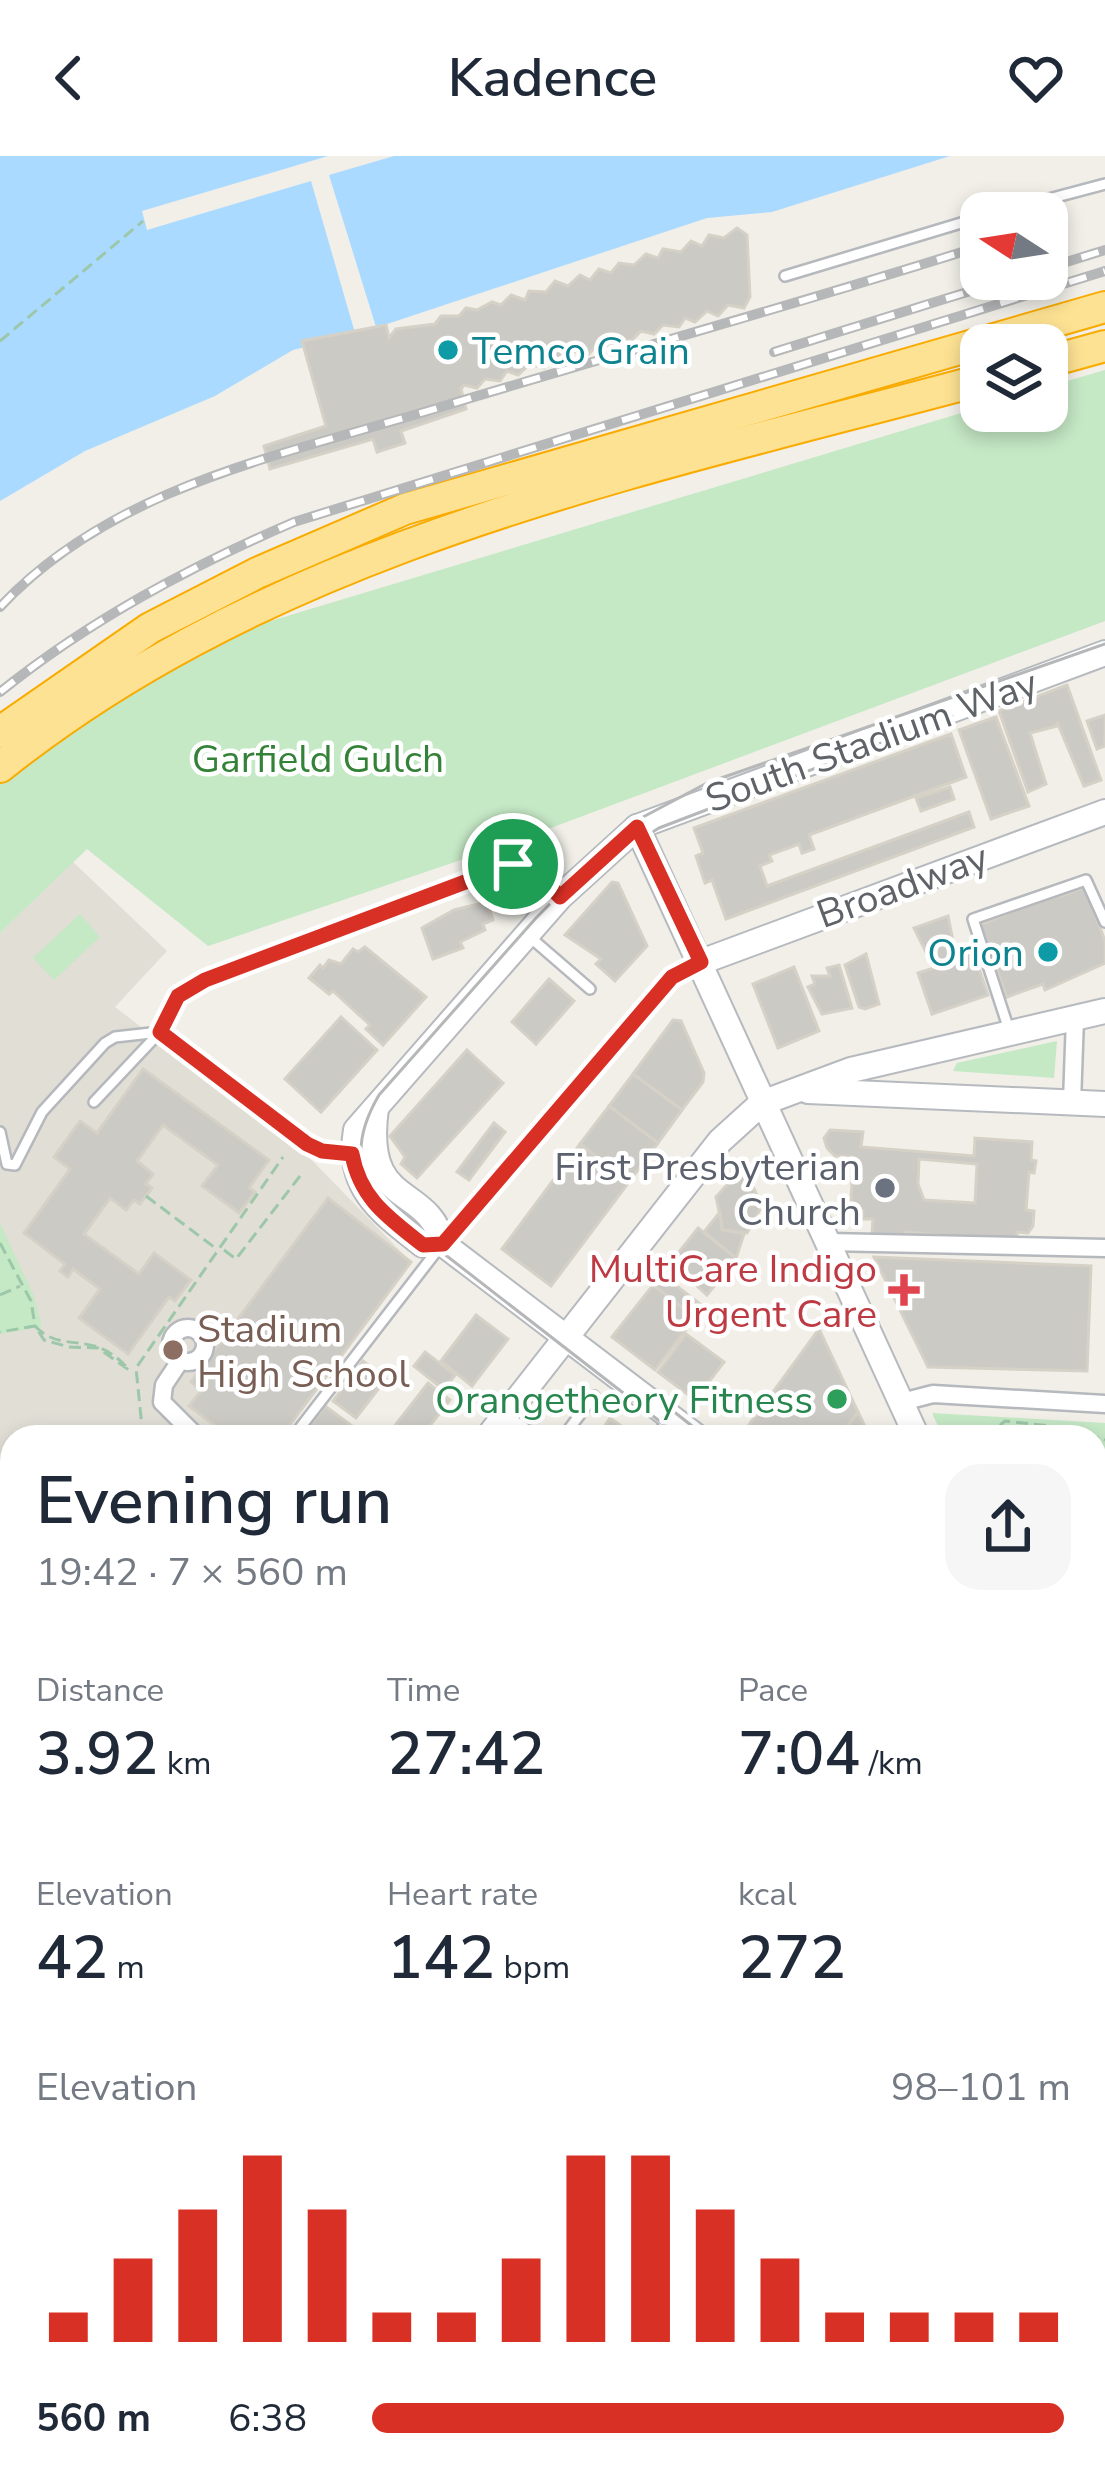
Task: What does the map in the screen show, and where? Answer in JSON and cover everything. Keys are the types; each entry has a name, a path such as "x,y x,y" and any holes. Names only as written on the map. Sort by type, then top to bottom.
{"highway":[{"path":"0,732 150,628 334,537 405,508 1105,307"},
{"path":"1068,356 1105,346"},
{"path":"0,767 112,685 266,602 497,513 960,386"}],"street":[{"name":"South Stadium Way","path":"637,827 1105,653"},
{"name":"Broadway","path":"701,962 1105,812"},
{"path":"701,962 672,977 443,1244 423,1245 374,1206 361,1187 352,1154 356,1130 560,897 637,827 701,962 912,1425"},
{"path":"497,1425 720,1141 762,1103 851,1070 1105,1011"},
{"path":"1072,1102 1076,1018"},
{"path":"160,1032 307,1144 352,1154"},
{"path":"900,1059 978,1097"},
{"path":"798,1091 1105,1104"},
{"path":"376,1106 371,1141 387,1186 439,1226 443,1244 668,1425"},
{"path":"828,1242 1063,1251 1105,1248"},
{"path":"180,1361 164,1385 165,1411 182,1425"},
{"path":"902,1402 933,1394 1105,1404"}],"lane":[{"path":"1068,194 1105,184"},
{"path":"785,276 960,223"},
{"path":"94,1102 160,1032 178,996 205,980 513,864 533,869 560,897"},
{"path":"1010,1033 973,919 1086,880 1105,922"},
{"path":"526,935 590,989"},
{"path":"0,1132 5,1160 15,1165 42,1112 105,1043 115,1037 160,1032"},
{"path":"301,1425 443,1244"},
{"path":"571,1425 594,1396"},
{"path":"505,1415 520,1425"}],"path":[{"path":"0,340 142,221"},
{"path":"142,1425 137,1372 283,1157"},
{"path":"146,1196 236,1259 300,1176"},
{"path":"0,1243 31,1301 35,1326 44,1336 100,1344 137,1372"},
{"path":"0,1260 7,1257"},
{"path":"0,1295 21,1285"},
{"path":"0,1332 35,1326"}],"shaded area":[{"name":"Stadium High School","path":"73,862 167,951 115,1007 303,1151 411,1262 290,1425 0,1425 0,933"}],"green space":[{"name":"Garfield Gulch","path":"1105,370 1105,621 505,845 208,946 87,849 0,933 0,784 102,708 241,630 960,413 960,432 1068,432 1068,381"},
{"path":"80,914 100,937 54,980 33,958"},
{"path":"1057,1041 1054,1078 953,1071 957,1063"},
{"path":"0,1223 33,1294 42,1327 0,1334"},
{"path":"932,1413 1105,1423 1105,1425 938,1425"}],"water":[{"path":"0,156 950,156 772,212 707,218 360,333 293,350 215,396 85,451 0,501"}],"pier":[{"path":"328,156 394,156 329,175 376,327 355,333 311,181 147,230 142,211"}],"building":[{"name":"Temco Grain","path":"737,228 747,235 750,297 744,308 728,305 718,316 707,311 695,322 685,318 679,327 663,325 654,334 641,331 631,341 618,338 613,346 597,345 588,355 573,351 569,359 552,358 544,368 530,364 518,375 507,371 500,381 485,379 477,388 464,385 466,409 401,431 405,443 377,452 373,439 270,469 264,446 326,426 302,341 386,325 389,338 396,329 435,324 441,316 459,316 466,308 477,310 492,302 501,305 511,295 525,300 529,291 546,292 555,281 568,286 580,275 590,280 599,269 611,273 619,263 634,265 646,254 658,258 663,249 681,252 691,241 702,246 709,235 724,238"},
{"path":"1067,685 1101,780 1084,786 1057,722 1057,726 1030,733 1046,784 1028,792 999,711"},
{"path":"1105,715 1105,746 1097,749 1087,721"},
{"path":"996,717 1029,806 991,819 959,730"},
{"path":"951,734 966,777 809,835 814,849 802,853 799,844 769,855 772,861 760,866 767,886 969,812 974,827 726,919 712,880 705,883 696,856 703,853 694,828"},
{"path":"950,787 954,799 921,811 916,798"},
{"path":"612,882 618,883 647,946 615,981 596,964 601,959 565,935"},
{"name":"Orion","path":"1085,887 1105,941 1105,963 1045,990 1043,984 1007,997 980,925 1059,891 1061,896"},
{"path":"487,902 493,920 483,924 485,930 460,942 463,948 433,959 422,928 454,910"},
{"path":"948,916 956,956 973,951 988,995 932,1014 918,973 934,968 914,928"},
{"path":"365,947 426,997 383,1045 366,1029 370,1025 333,991 329,994 309,978 329,960 341,964 353,949 358,952"},
{"path":"866,954 879,1004 865,1009 859,1007 845,965"},
{"path":"839,965 852,1008 822,1014 808,987 815,984 812,976 830,976 827,968"},
{"path":"794,967 819,1031 778,1048 753,984"},
{"path":"549,979 574,1001 536,1044 512,1022"},
{"path":"341,1017 377,1050 321,1112 285,1079"},
{"path":"673,1020 681,1021 704,1073 703,1082 682,1110 633,1074"},
{"path":"467,1050 503,1083 417,1178 401,1164 405,1157 390,1136"},
{"name":"Stadium High School","path":"143,1069 269,1160 249,1188 255,1192 239,1213 202,1186 218,1165 163,1125 137,1161 153,1174 146,1184 152,1188 140,1204 134,1200 126,1210 110,1198 84,1234 139,1274 154,1253 191,1280 175,1301 169,1297 128,1354 79,1318 100,1289 73,1269 68,1277 60,1271 65,1264 24,1233 70,1169 54,1157 80,1121 97,1133"},
{"path":"633,1074 682,1110 658,1143 609,1106"},
{"path":"609,1106 658,1143 629,1182 580,1144"},
{"path":"494,1123 505,1132 469,1180 457,1172"},
{"name":"First Presbyterian Church","path":"830,1130 863,1132 861,1147 974,1156 975,1138 1032,1142 1031,1160 1036,1161 1034,1173 1029,1172 1026,1210 1034,1211 1033,1226 1028,1233 1017,1232 1016,1243 906,1232 905,1237 872,1234 873,1219 862,1219 863,1211 854,1210 851,1202 853,1157 835,1156 824,1138","holes":["919,1159 977,1164 975,1203 924,1200 918,1184"]},
{"path":"580,1144 629,1182 551,1286 502,1249"},
{"path":"736,1175 748,1176 762,1206 747,1233 723,1230 716,1197"},
{"path":"328,1198 411,1262 290,1425 214,1425 189,1406 201,1391 191,1382"},
{"path":"720,1212 722,1230 744,1234 736,1258 704,1232"},
{"path":"698,1228 736,1258 707,1295 671,1262"},
{"path":"874,1257 1091,1266 1087,1371 928,1367"},
{"path":"661,1274 704,1307 695,1318 653,1285"},
{"path":"653,1285 695,1318 655,1370 612,1337"},
{"path":"476,1315 508,1339 472,1386 441,1361"},
{"path":"819,1329 858,1412 848,1425 749,1425"},
{"path":"686,1334 724,1362 695,1400 658,1372"},
{"path":"425,1352 455,1375 444,1390 414,1366"},
{"path":"363,1361 386,1379 356,1418 333,1401"},
{"path":"428,1383 450,1400 430,1425 395,1425"},
{"path":"325,1406 351,1425 311,1425"},
{"path":"858,1412 864,1425 848,1425"}],"tram line":[{"path":"665,1425 385,1208 367,1180 361,1153 365,1125 379,1095 536,918 617,836 643,817 707,783 1105,644"},
{"path":"635,843 659,828 952,716"},
{"path":"668,1407 691,1425"}],"railway":[{"path":"1068,261 1105,250"},
{"path":"0,607 46,565 96,530 207,478 960,253"},
{"path":"0,692 69,641 141,597 294,522 1105,271"},
{"path":"774,352 960,294"}],"place":[{"name":"Temco Grain","path":"448,350"},
{"name":"Orion","path":"1048,952"},
{"name":"First Presbyterian Church","path":"885,1188"},
{"name":"MultiCare Indigo Urgent Care","path":"904,1290"},
{"name":"Stadium High School","path":"173,1350"},
{"name":"Orangetheory Fitness","path":"837,1399"}],"route":[{"path":"637,827 701,962 672,977 443,1244 423,1245 374,1206 361,1187 352,1154 307,1144 160,1032 178,996 189,987 513,864 533,869 560,897 592,863 637,827"}]}
